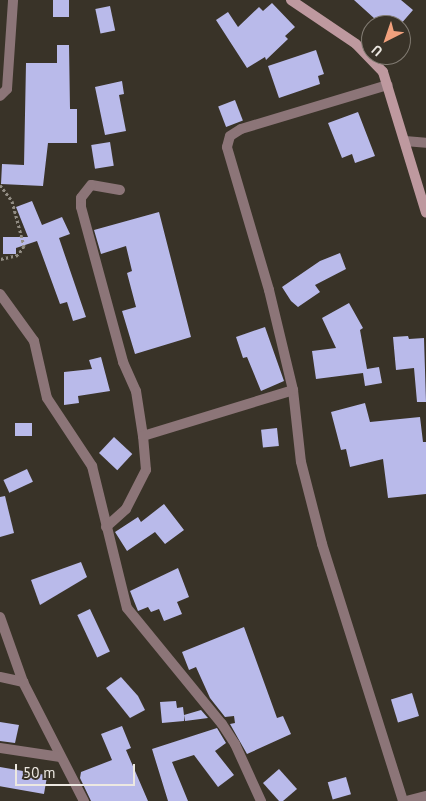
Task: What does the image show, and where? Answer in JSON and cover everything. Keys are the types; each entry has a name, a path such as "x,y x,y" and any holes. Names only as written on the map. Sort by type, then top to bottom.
{"street":[{"path":"0,96 7,89 13,0"},
{"path":"291,0 356,44 383,72 426,213"},
{"path":"388,84 241,129 227,140 293,390 301,462 322,544 405,801 426,796"},
{"path":"405,141 426,143"},
{"path":"106,527 126,509 146,470 136,391 121,353 81,207 85,189 91,185 120,190"},
{"path":"0,294 34,341 47,398 92,466 127,608 222,724 235,744 261,801"},
{"path":"143,436 293,390"},
{"path":"0,617 23,682 84,801"},
{"path":"0,677 23,682"},
{"path":"0,748 60,757"}],"path":[{"path":"0,185 12,201 24,246 18,255 0,259"}],"building":[{"path":"53,0 69,0 69,17 53,17"},
{"path":"354,0 401,0 413,10 409,15 371,15"},
{"path":"272,3 295,27 285,36 288,39 266,60 265,57 247,68 216,20 228,12 238,27 259,7 263,11"},
{"path":"110,6 115,30 101,34 95,9"},
{"path":"57,45 69,45 70,109 77,109 77,143 48,143 43,186 1,184 2,164 24,165 26,63 57,63"},
{"path":"316,50 324,74 318,76 320,84 279,98 268,66"},
{"path":"122,81 124,94 119,95 126,131 105,135 95,87"},
{"path":"235,100 243,121 226,127 218,106"},
{"path":"358,112 375,156 355,163 352,154 342,158 328,123"},
{"path":"110,142 114,166 95,169 91,145"},
{"path":"32,201 42,225 62,217 70,234 59,238 86,317 73,321 67,302 60,304 37,241 16,248 16,254 3,254 3,237 28,237 16,207"},
{"path":"159,212 191,337 135,354 122,311 136,307 127,273 132,271 126,246 101,254 94,230"},
{"path":"340,253 346,269 315,285 320,292 298,307 291,301 282,287 320,261"},
{"path":"349,303 363,328 360,330 367,369 379,367 382,383 365,386 363,373 316,379 312,351 336,348 322,318"},
{"path":"265,327 284,381 261,391 247,357 243,358 236,337"},
{"path":"408,336 409,339 424,338 426,402 417,402 414,368 396,370 393,337"},
{"path":"101,357 110,391 78,396 79,403 64,405 64,372 92,369 89,360"},
{"path":"365,403 370,422 420,417 423,442 426,442 426,494 388,498 383,459 350,467 346,449 341,450 331,412"},
{"path":"15,423 32,423 32,436 15,436"},
{"path":"277,428 279,446 263,448 261,430"},
{"path":"114,437 132,454 117,470 99,453"},
{"path":"27,469 33,482 9,493 3,480"},
{"path":"5,496 14,533 0,537 0,497"},
{"path":"164,504 184,530 165,544 155,532 127,551 115,532 138,517 141,522"},
{"path":"81,562 87,577 40,605 31,580"},
{"path":"178,568 189,597 177,602 182,614 164,621 159,609 151,612 148,607 138,611 130,591"},
{"path":"90,609 110,652 97,658 77,615"},
{"path":"244,627 277,718 283,716 291,734 247,754 230,724 235,723 234,716 225,717 210,698 196,667 189,670 182,652"},
{"path":"121,677 138,696 145,710 130,718 106,688"},
{"path":"412,693 419,716 398,722 391,699"},
{"path":"176,701 177,708 183,707 184,721 162,723 160,702"},
{"path":"201,710 208,718 185,721 184,715"},
{"path":"0,722 19,725 15,743 0,741"},
{"path":"122,726 131,748 126,750 148,801 91,801 80,778 81,772 112,760 101,734"},
{"path":"217,728 226,743 215,751 234,775 218,787 194,755 172,762 188,801 168,801 152,749"},
{"path":"0,767 47,775 44,794 0,786"},
{"path":"279,769 297,789 283,801 279,801 263,783"},
{"path":"346,777 351,794 333,800 328,782"}]}
